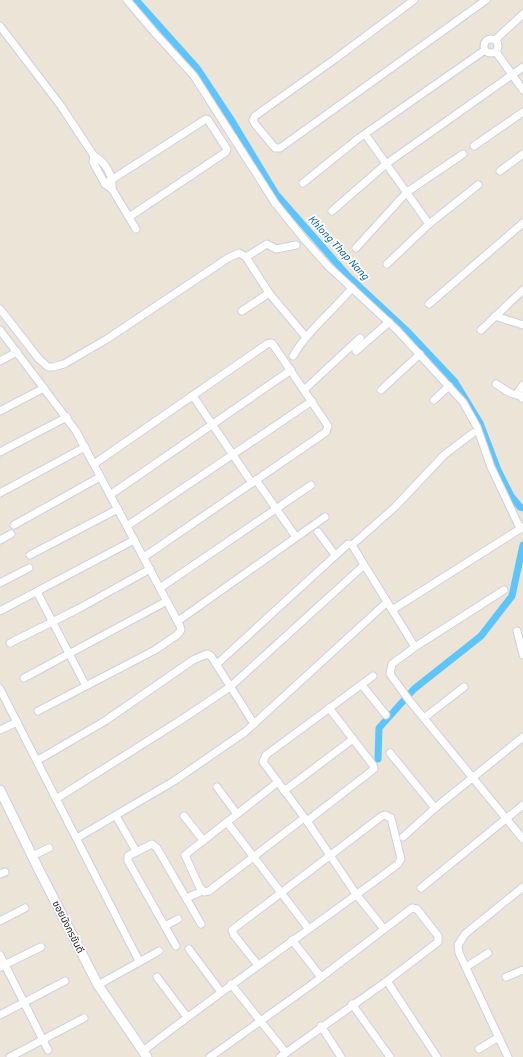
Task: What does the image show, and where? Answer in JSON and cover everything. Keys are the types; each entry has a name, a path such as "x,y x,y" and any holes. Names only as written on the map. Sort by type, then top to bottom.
{"street":[{"path":"127,0 200,83 275,204 328,266 389,322 463,402 474,422 491,467 522,528 392,610"},
{"path":"414,0 336,59 255,116 253,120 275,148 280,148 452,26 482,1"},
{"path":"495,40 499,45 496,52 490,54 485,50 484,44 486,41 495,40 523,14"},
{"path":"0,26 61,106 94,156 102,160 113,180 112,189"},
{"path":"302,183 365,134 485,50"},
{"path":"496,52 523,90"},
{"path":"332,211 386,164 523,67"},
{"path":"474,146 523,112"},
{"path":"105,184 206,119 227,149 224,154 129,217"},
{"path":"365,134 429,224"},
{"path":"356,248 407,192 463,154"},
{"path":"500,171 523,154"},
{"path":"94,156 93,162 105,184 112,189 136,229"},
{"path":"387,264 429,224 478,185"},
{"path":"430,304 523,223"},
{"path":"246,257 267,244 281,249 296,245"},
{"path":"0,308 39,359 44,364 53,367 64,364 102,342 228,258 238,253 242,253 269,293 305,336"},
{"path":"293,356 305,336 328,315 352,288"},
{"path":"242,311 269,293"},
{"path":"481,330 522,293"},
{"path":"496,316 523,325"},
{"path":"356,351 389,322"},
{"path":"0,330 66,417 85,446 100,477 178,621 180,630 172,639 155,650 38,711"},
{"path":"305,389 360,338"},
{"path":"94,464 267,344 274,344 328,426 329,429 144,557"},
{"path":"0,361 17,352"},
{"path":"381,390 420,354"},
{"path":"110,495 291,370"},
{"path":"496,384 510,393 522,397"},
{"path":"522,397 518,392 523,385"},
{"path":"434,400 449,386"},
{"path":"0,411 44,388"},
{"path":"194,396 233,454 278,508 296,537"},
{"path":"127,526 312,401"},
{"path":"0,452 66,417"},
{"path":"217,664 345,545 352,545 395,507 444,455 473,433"},
{"path":"0,493 85,446"},
{"path":"14,524 100,477"},
{"path":"160,588 311,485"},
{"path":"30,555 118,509"},
{"path":"178,621 325,517"},
{"path":"318,532 335,555"},
{"path":"0,540 11,534"},
{"path":"0,611 134,540"},
{"path":"352,545 363,566 415,647"},
{"path":"56,799 230,687 363,566"},
{"path":"0,584 28,568"},
{"path":"10,643 52,622 150,568"},
{"path":"504,590 415,647 392,664 390,674 523,839"},
{"path":"36,592 86,686"},
{"path":"24,678 167,601"},
{"path":"76,838 174,781 254,724 386,603"},
{"path":"517,631 523,655"},
{"path":"38,760 105,721 193,660 207,654 211,656 217,664 254,724"},
{"path":"373,676 265,757 263,762 306,820 356,894 384,929"},
{"path":"362,684 386,715"},
{"path":"424,718 464,687"},
{"path":"0,689 38,760 56,799 139,962"},
{"path":"278,782 185,855 199,886 204,892 209,891 374,769 373,765 329,708"},
{"path":"0,730 17,722"},
{"path":"403,837 435,808 523,737"},
{"path":"284,791 353,739"},
{"path":"390,753 435,808"},
{"path":"217,787 238,814"},
{"name":"ซอยมังกรขันดี","path":"0,790 98,984 145,1054"},
{"path":"421,888 523,805"},
{"path":"145,1054 187,1017 400,862 400,855 391,818 386,815 382,816 232,930 234,935 258,965"},
{"path":"116,816 136,851"},
{"path":"184,816 203,840"},
{"path":"227,822 308,928"},
{"path":"176,946 128,861 128,856 152,844 157,848 201,924"},
{"path":"32,856 49,848"},
{"path":"508,1057 459,953 458,945 460,939 476,924 523,887"},
{"path":"186,898 198,893"},
{"path":"0,921 25,908"},
{"path":"210,1057 414,908 438,936 438,942 427,952 285,1053"},
{"path":"165,926 178,919"},
{"path":"292,940 321,977"},
{"path":"2,966 41,947"},
{"path":"189,949 221,992"},
{"path":"98,984 159,951"},
{"path":"466,968 488,953"},
{"path":"0,955 2,966 25,1003 48,1050"},
{"path":"506,977 523,970"},
{"path":"157,977 187,1017"},
{"path":"0,1015 65,981"},
{"path":"387,981 437,1057"},
{"path":"231,984 260,1019 285,1053 294,1057"},
{"path":"352,1004 390,1057"},
{"path":"10,1057 84,1018"},
{"path":"321,1026 341,1057"},
{"path":"479,1049 499,1038"}],"waterway":[{"name":"Khlong Thap Nang","path":"136,0 197,68 232,121 276,194 348,276 406,330 455,382 480,423 498,470 511,496 520,507 523,508"},
{"path":"378,759 379,728 414,689 481,636 512,596 523,545"}]}
